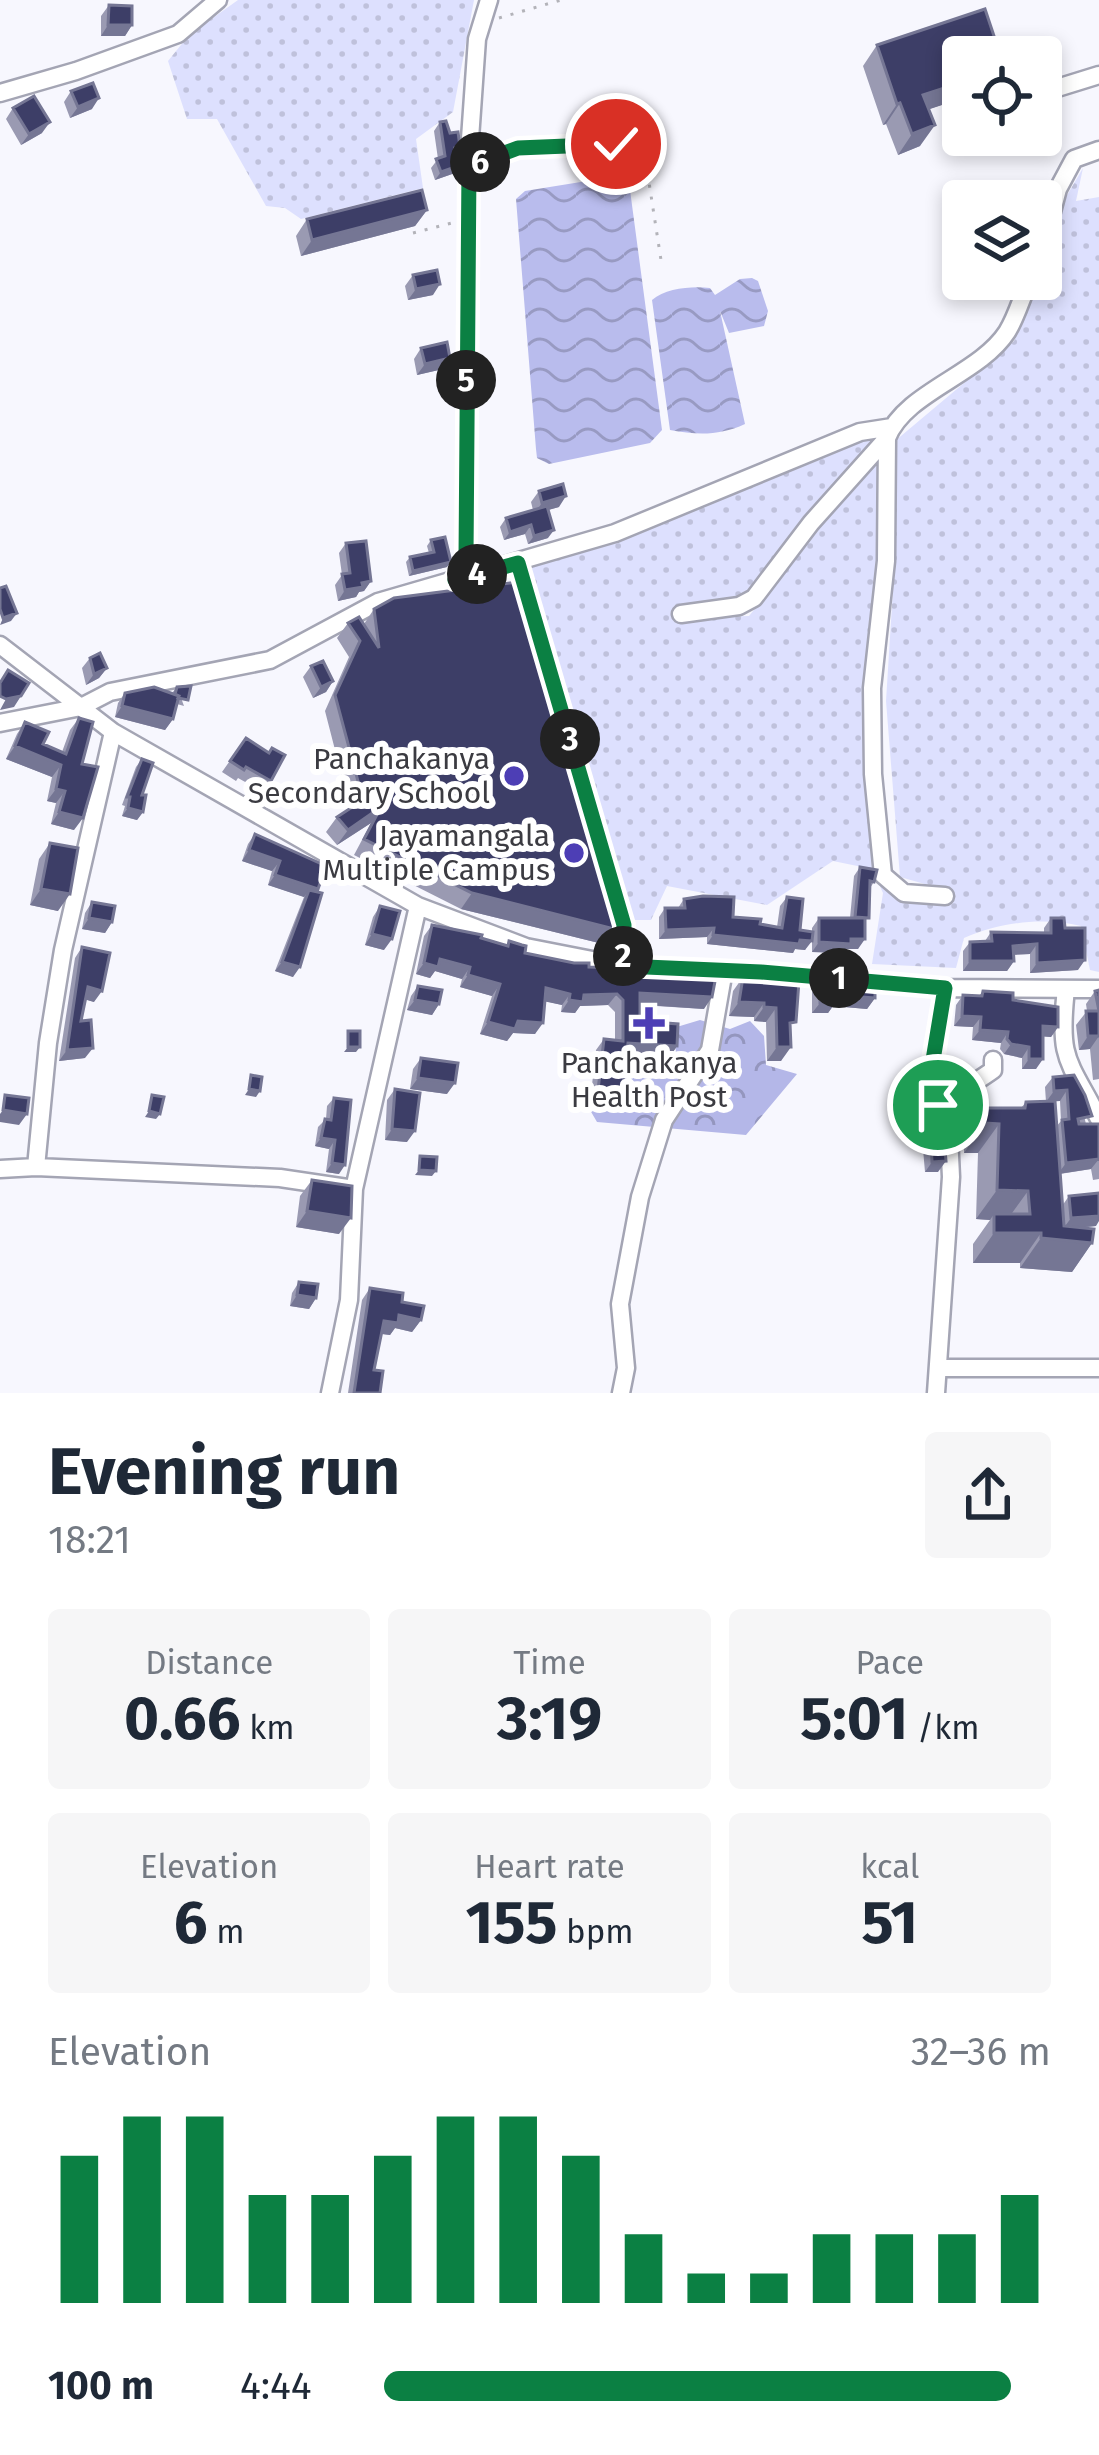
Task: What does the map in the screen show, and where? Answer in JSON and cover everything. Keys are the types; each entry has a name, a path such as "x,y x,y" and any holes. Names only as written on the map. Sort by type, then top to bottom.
{"street":[{"path":"0,93 178,34 218,0"},
{"path":"455,580 466,557 469,166 477,39 489,0"},
{"path":"1062,86 1099,75"},
{"path":"1062,182 1074,159 1099,150"},
{"path":"945,896 904,893 883,875 873,774 872,688 886,561 890,433 894,421 975,363 1006,333 1021,300"},
{"path":"0,723 81,707 110,692 270,660 378,602 615,533 860,432 890,433"},
{"path":"681,614 739,606 754,598 811,523 890,433"},
{"path":"518,563 525,586"},
{"path":"0,645 113,732 418,906 526,947 623,966 945,988 1099,989"},
{"path":"36,1167 63,950 113,732"},
{"path":"610,880 624,925 623,966"},
{"path":"331,1393 349,1300 354,1189 418,906"},
{"path":"621,1393 626,1369 620,1304 640,1196 664,1120 710,1050 724,970"},
{"path":"935,1393 951,1177 932,1066 945,988"},
{"path":"1066,989 1061,1036 1068,1066 1099,1119"},
{"path":"946,1129 957,1094 965,1084 993,1070 993,1060"},
{"path":"0,1169 194,1172 354,1189"},
{"path":"939,1368 1099,1368"}],"path":[{"path":"482,23 561,0"},
{"path":"469,166 518,148 616,144 646,163 661,260"},
{"path":"413,232 468,220"}],"shaded area":[{"path":"238,0 474,0 453,112 416,139 423,188 301,219 285,208 266,206 217,119 187,119 168,61 189,35"},
{"path":"1083,168 1076,201 1099,197 1099,972 1090,970 1081,926 1052,922 1007,925 964,938 956,968 872,964 883,893 872,869 833,861 767,905 667,886 651,920 633,920 527,567 859,437 882,435 746,596 677,607 673,618 749,616 882,451 877,872 900,901 948,906 953,892 900,877 886,701 895,441 1014,341 1032,300 1062,300 1066,197"}],"green space":[{"path":"700,1020 730,1029 750,1021 764,1036 766,1065 797,1074 746,1135 597,1122 590,1110 619,1105 623,1072 633,1069 639,1058 671,1060 676,1051 670,1029"}],"water":[{"path":"624,175 630,190 662,430 650,443 549,464 537,458 516,199 525,191"},
{"path":"740,279 758,281 768,311 764,326 729,333 720,311 745,424 708,433 670,430 652,300 687,288 710,288 715,295"}],"building":[{"path":"109,5 132,6 132,25 108,25"},
{"path":"985,9 994,36 942,36 942,89 923,95 935,125 912,134 877,45"},
{"path":"93,83 99,98 78,107 71,91"},
{"path":"34,96 50,122 29,134 13,108"},
{"path":"446,121 450,133 458,132 460,147 455,148 461,165 441,172 436,159 445,156 440,122"},
{"path":"422,190 427,210 312,240 307,219"},
{"path":"437,270 440,284 416,289 413,275"},
{"path":"447,342 450,358 425,364 421,348"},
{"path":"563,484 566,496 542,503 539,491"},
{"path":"547,506 554,530 534,536 531,525 510,532 506,518"},
{"path":"445,537 451,562 413,571 410,557 434,552 431,540"},
{"path":"366,541 371,581 345,590 342,574 350,573 346,543"},
{"path":"526,581 622,911 622,931 472,893 364,839 381,807 348,830 337,817 363,800 335,695 360,641 348,623 359,617 379,648 374,609 394,598"},
{"path":"6,586 17,613 3,618 0,588"},
{"path":"100,653 107,668 94,674 90,658"},
{"path":"323,661 333,681 321,687 311,666"},
{"path":"8,670 29,683 21,696 6,699 0,696 0,683"},
{"path":"191,686 188,700 175,694 177,687"},
{"path":"154,687 179,696 173,719 122,706 125,693"},
{"path":"79,718 93,722 82,764 98,767 83,818 59,812 65,791 56,789 61,765 15,746 25,722 49,732 43,744 66,754"},
{"path":"246,738 269,753 272,748 285,755 271,781 230,761"},
{"path":"142,759 153,763 142,795 146,795 143,812 128,808 127,797"},
{"path":"255,834 326,866 318,889 275,875 280,861 249,850"},
{"path":"50,843 78,848 70,894 41,889"},
{"path":"860,867 877,870 874,882 870,881 869,918 855,917"},
{"path":"309,890 322,893 300,967 282,962"},
{"path":"734,897 733,917 761,919 760,924 782,928 787,897 803,899 800,930 813,932 812,941 800,940 799,944 713,935 714,928 666,930 665,908 685,908 684,899"},
{"path":"92,902 115,906 112,922 89,918"},
{"path":"380,906 400,911 392,939 372,934"},
{"path":"819,918 865,918 865,939 851,939 851,944 819,942"},
{"path":"1051,918 1064,918 1065,928 1085,928 1085,960 1037,963 1037,944 1013,946 1014,961 970,961 970,942 992,941 991,932 1051,933"},
{"path":"432,925 482,935 508,946 509,941 526,946 525,953 589,963 589,967 717,971 712,997 640,993 640,1021 678,1024 677,1046 628,1043 622,1093 598,1090 604,1039 623,1041 623,1000 617,994 584,995 583,1002 546,988 543,1023 518,1021 515,1029 488,1022 500,984 468,975 470,967 440,959 438,967 424,963"},
{"path":"82,947 110,953 102,991 88,987 81,1021 91,1020 93,1048 67,1050"},
{"path":"743,977 799,981 796,1022 790,1023 791,1047 777,1047 776,1008 739,1002"},
{"path":"820,982 875,983 875,998 836,995 836,1002 820,1003"},
{"path":"418,986 442,990 439,1004 415,1000"},
{"path":"983,991 1013,993 1013,1000 1058,1007 1058,1027 1043,1026 1043,1059 1029,1059 1029,1047 1011,1044 1008,1032 980,1030 981,1017 962,1016 963,995 982,996"},
{"path":"1086,1011 1099,1011 1099,1036 1088,1036"},
{"path":"348,1031 360,1031 360,1047 348,1047"},
{"path":"421,1058 458,1063 455,1083 418,1078"},
{"path":"251,1075 262,1077 260,1091 249,1089"},
{"path":"1074,1075 1092,1116 1078,1119 1079,1124 1099,1124 1099,1159 1066,1163 1062,1120 1069,1119 1067,1090 1054,1091 1053,1077"},
{"path":"395,1089 420,1093 415,1131 392,1129"},
{"path":"5,1095 29,1098 27,1114 3,1110"},
{"path":"152,1095 164,1097 160,1114 149,1111"},
{"path":"334,1098 351,1100 345,1165 332,1163 335,1140 321,1138 325,1119 331,1120"},
{"path":"1055,1101 1064,1226 1094,1229 1092,1243 1041,1238 1041,1233 994,1233 994,1214 1030,1214 1028,1191 997,1190 999,1124 985,1123 985,1108 1025,1108 1026,1102"},
{"path":"944,1137 946,1161 932,1162 931,1138"},
{"path":"420,1156 437,1157 436,1171 419,1170"},
{"path":"312,1180 352,1186 351,1218 307,1211"},
{"path":"1099,1193 1099,1216 1071,1218 1069,1196"},
{"path":"299,1282 318,1284 316,1298 297,1295"},
{"path":"370,1288 403,1293 402,1302 424,1306 421,1320 399,1315 398,1323 384,1321 374,1370 383,1371 380,1393 354,1393"}],"place":[{"name":"Panchakanya Secondary School","path":"514,776"},
{"name":"Jayamangala Multiple Campus","path":"574,853"},
{"name":"Panchakanya Health Post","path":"649,1023"}],"route":[{"path":"616,144 518,148 469,166 466,557 455,580 518,563 624,925 623,966 945,988 932,1066 938,1105"}]}
